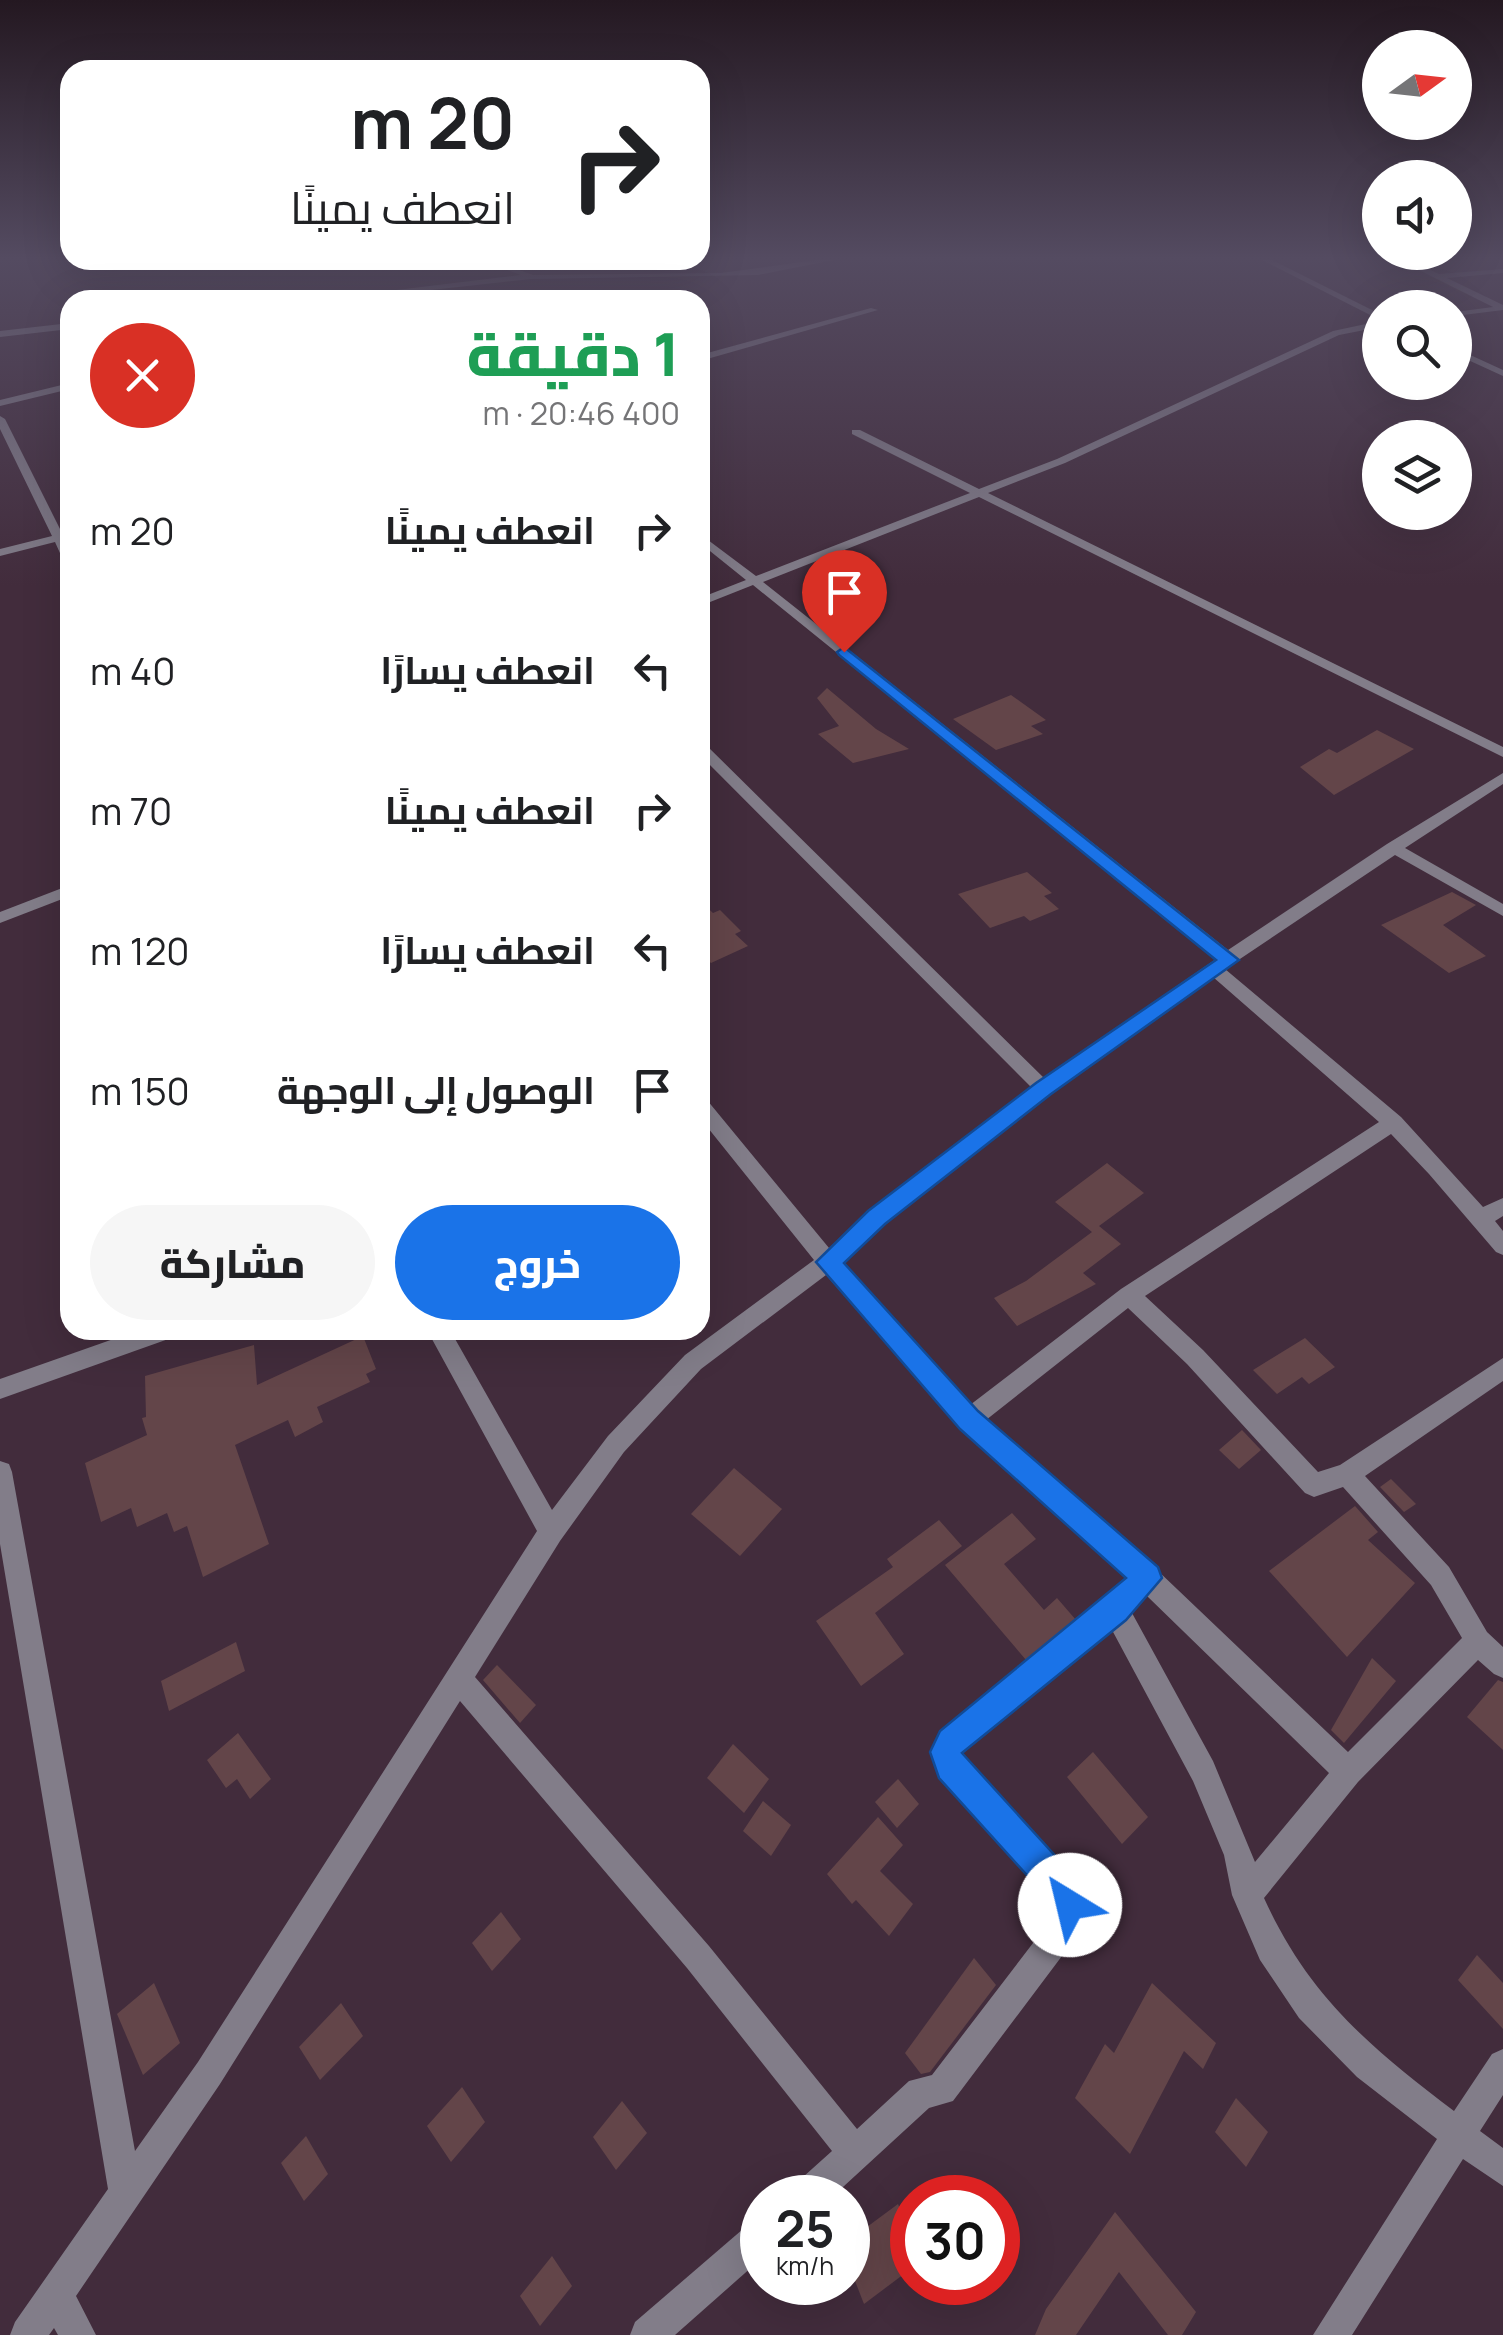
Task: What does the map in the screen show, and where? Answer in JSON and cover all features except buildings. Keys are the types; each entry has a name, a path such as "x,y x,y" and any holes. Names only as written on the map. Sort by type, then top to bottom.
{"street":[{"path":"710,598 1061,462 1261,368"},
{"path":"0,403 60,388"},
{"path":"0,420 60,530"},
{"path":"856,432 1503,753"},
{"path":"0,553 60,537"},
{"path":"710,545 1222,965 1394,1122 1503,1246"},
{"path":"710,757 1043,1088"},
{"path":"28,2335 126,2194 552,1532 616,1444 694,1362 828,1262 877,1218 1043,1088 1393,846 1503,777"},
{"path":"1393,846 1503,911"},
{"path":"0,918 60,894"},
{"path":"710,1117 828,1262 969,1420 1148,1578 1348,1772"},
{"path":"969,1420 1129,1295 1394,1122"},
{"path":"1482,1218 1503,1206"},
{"path":"1129,1295 1195,1357 1314,1485 1328,1484 1347,1474 1503,1368"},
{"path":"0,1389 138,1340"},
{"path":"444,1340 552,1532"},
{"path":"0,1472 126,2194"},
{"path":"1347,1474 1440,1576 1478,1640 1503,1665"},
{"path":"831,2175 921,2093 941,2089 1072,1917 1067,1894 950,1767 946,1752 951,1742 1116,1610 1148,1578"},
{"path":"1116,1610 1203,1771 1239,1854 1248,1895 1272,1950 1310,2008 1368,2066 1503,2168"},
{"path":"1248,1895 1348,1772 1478,1640"},
{"path":"460,1680 698,1956 856,2153"},
{"path":"1331,2335 1503,2066"},
{"path":"648,2335 740,2254"},
{"path":"56,2294 78,2335"}],"route":[{"path":"844,652 1229,960 1043,1088 877,1218 828,1262 969,1420 1148,1578 1116,1610 951,1742 946,1752 950,1767 1067,1894 1070,1905"}]}
